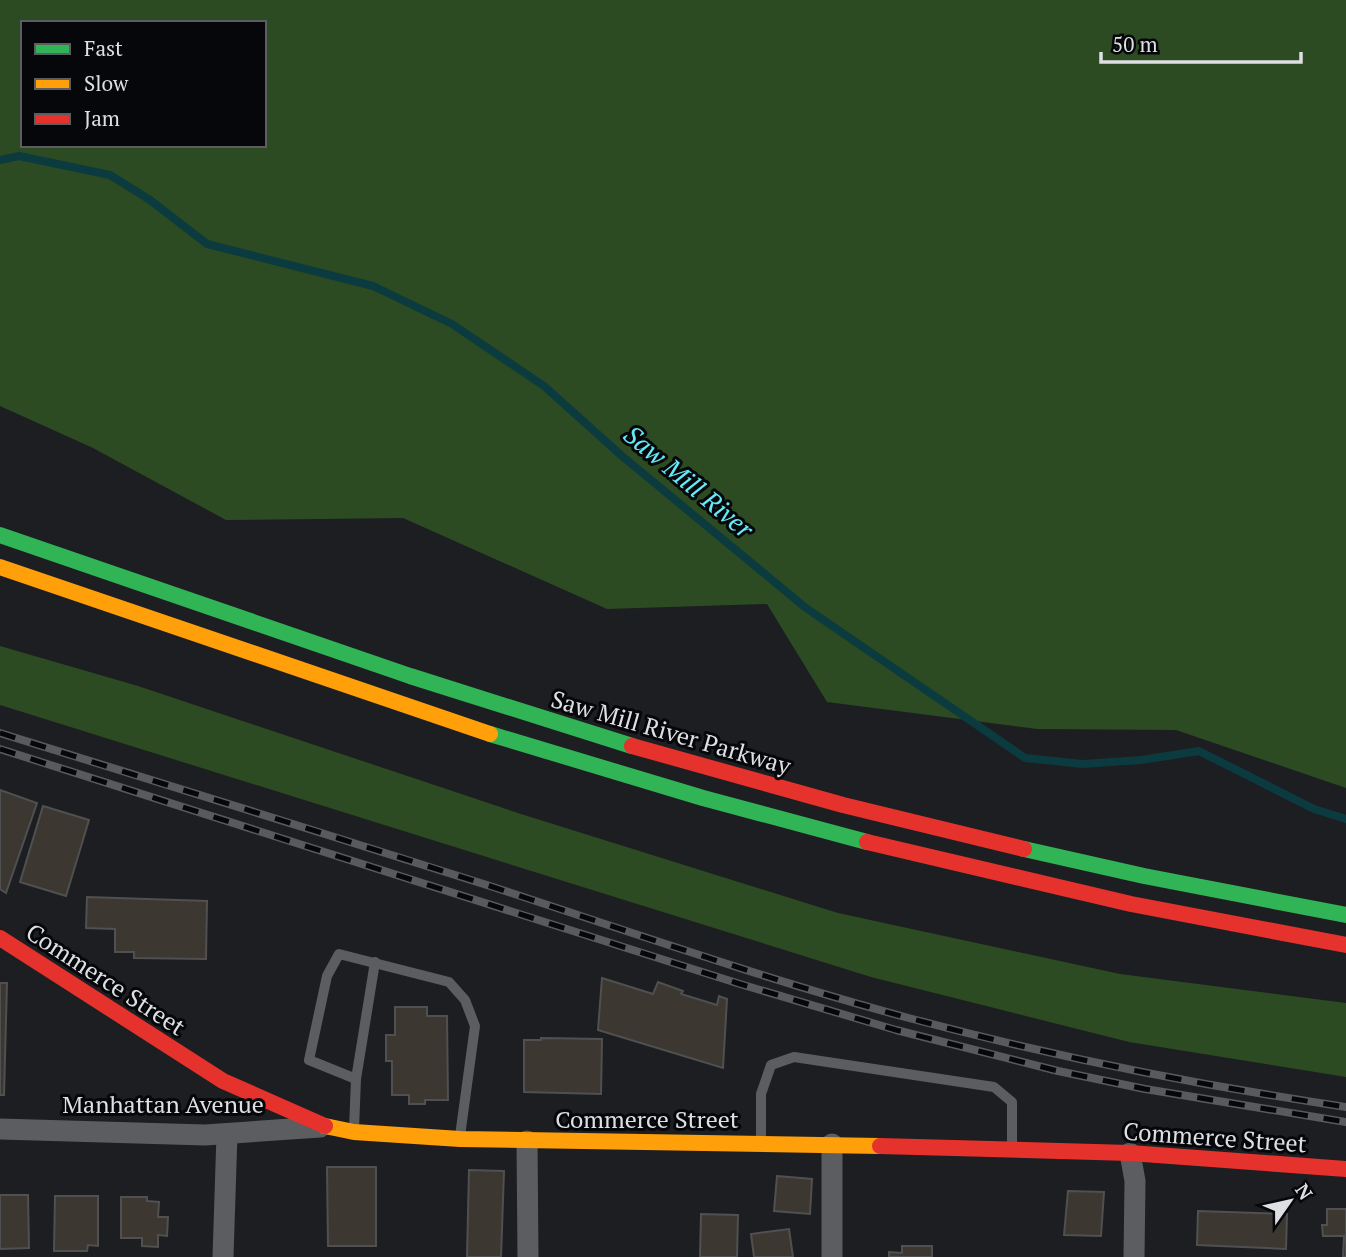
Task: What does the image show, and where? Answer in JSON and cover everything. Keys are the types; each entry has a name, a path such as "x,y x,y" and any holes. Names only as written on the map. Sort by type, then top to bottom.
{"main road":[{"name":"Saw Mill River Parkway","path":"0,535 421,679 688,762 969,835 1195,886 1346,915"},
{"path":"0,567 493,735 703,797 998,873 1200,918 1346,945"},
{"name":"Commerce Street","path":"0,938 223,1081 327,1127 354,1132 527,1141 761,1142 1130,1153 1346,1169"}],"street":[{"name":"Manhattan Avenue","path":"0,1129 227,1134 327,1127"},
{"path":"223,1257 227,1134"},
{"path":"527,1141 528,1257"},
{"path":"832,1144 832,1257"},
{"path":"1130,1153 1135,1181 1134,1257"}],"lane":[{"path":"356,1079 309,1060 327,975 339,954 449,982 464,1000 475,1026 460,1139"},
{"path":"354,1132 356,1079 375,962"},
{"path":"761,1142 761,1094 771,1065 794,1056 994,1087 1012,1102 1012,1150"}],"green space":[{"path":"0,0 1346,0 1346,788 1176,730 1037,729 827,702 767,604 607,609 403,518 226,520 93,448 0,406"},
{"path":"0,646 138,686 521,814 838,913 1120,974 1346,1003 1346,1077 1129,1042 871,977 0,705"}],"building":[{"path":"0,790 37,803 6,893 0,889"},
{"path":"43,806 89,820 66,896 20,882"},
{"path":"87,897 207,901 206,959 134,958 134,952 115,952 115,929 86,928"},
{"path":"602,978 653,994 658,982 683,991 681,994 717,1005 719,996 727,999 723,1068 598,1030"},
{"path":"0,983 7,983 4,1095 0,1095"},
{"path":"395,1007 427,1007 427,1016 447,1016 448,1100 425,1100 425,1104 409,1104 409,1095 392,1095 392,1061 386,1061 386,1035 395,1035"},
{"path":"602,1039 601,1094 524,1092 524,1040"},
{"path":"327,1167 376,1167 376,1246 328,1246"},
{"path":"469,1170 504,1171 501,1257 467,1257"},
{"path":"777,1176 812,1179 810,1214 774,1211"},
{"path":"1068,1191 1104,1192 1101,1236 1064,1235"},
{"path":"0,1195 28,1195 29,1248 0,1249"},
{"path":"55,1196 98,1196 98,1246 88,1245 87,1251 54,1251"},
{"path":"121,1197 147,1197 147,1201 159,1202 158,1217 168,1217 167,1236 158,1235 158,1247 142,1246 142,1238 121,1238"},
{"path":"1327,1209 1346,1209 1346,1257 1343,1257 1344,1236 1323,1236 1322,1225 1327,1225"},
{"path":"1198,1211 1287,1214 1286,1249 1197,1245"},
{"path":"701,1214 738,1215 737,1257 700,1257"},
{"path":"789,1229 793,1257 754,1257 751,1234"},
{"path":"902,1246 932,1246 932,1257 889,1257 889,1252 902,1253"}],"waterway":[{"name":"Saw Mill River","path":"0,160 19,156 110,175 150,200 207,244 373,286 452,324 544,386 622,456 806,608 1025,758 1083,764 1141,760 1199,751 1314,809 1346,819"}],"railway":[{"path":"0,733 490,886 749,971 905,1017 1124,1068 1346,1107"},
{"path":"0,749 740,984 896,1030 1058,1071 1145,1089 1346,1122"}],"traffic: fast":[{"path":"0,535 410,676 632,746"},
{"path":"490,734 703,798 867,842"},
{"path":"1024,849 1144,876 1346,915"}],"traffic: slow":[{"path":"0,567 490,734"},
{"path":"325,1126 354,1132 460,1139 880,1146"}],"traffic: jam":[{"path":"632,746 843,805 1024,849"},
{"path":"867,842 1131,904 1346,945"},
{"path":"0,938 223,1081 325,1126"},
{"path":"880,1146 1130,1153 1346,1169"}]}
